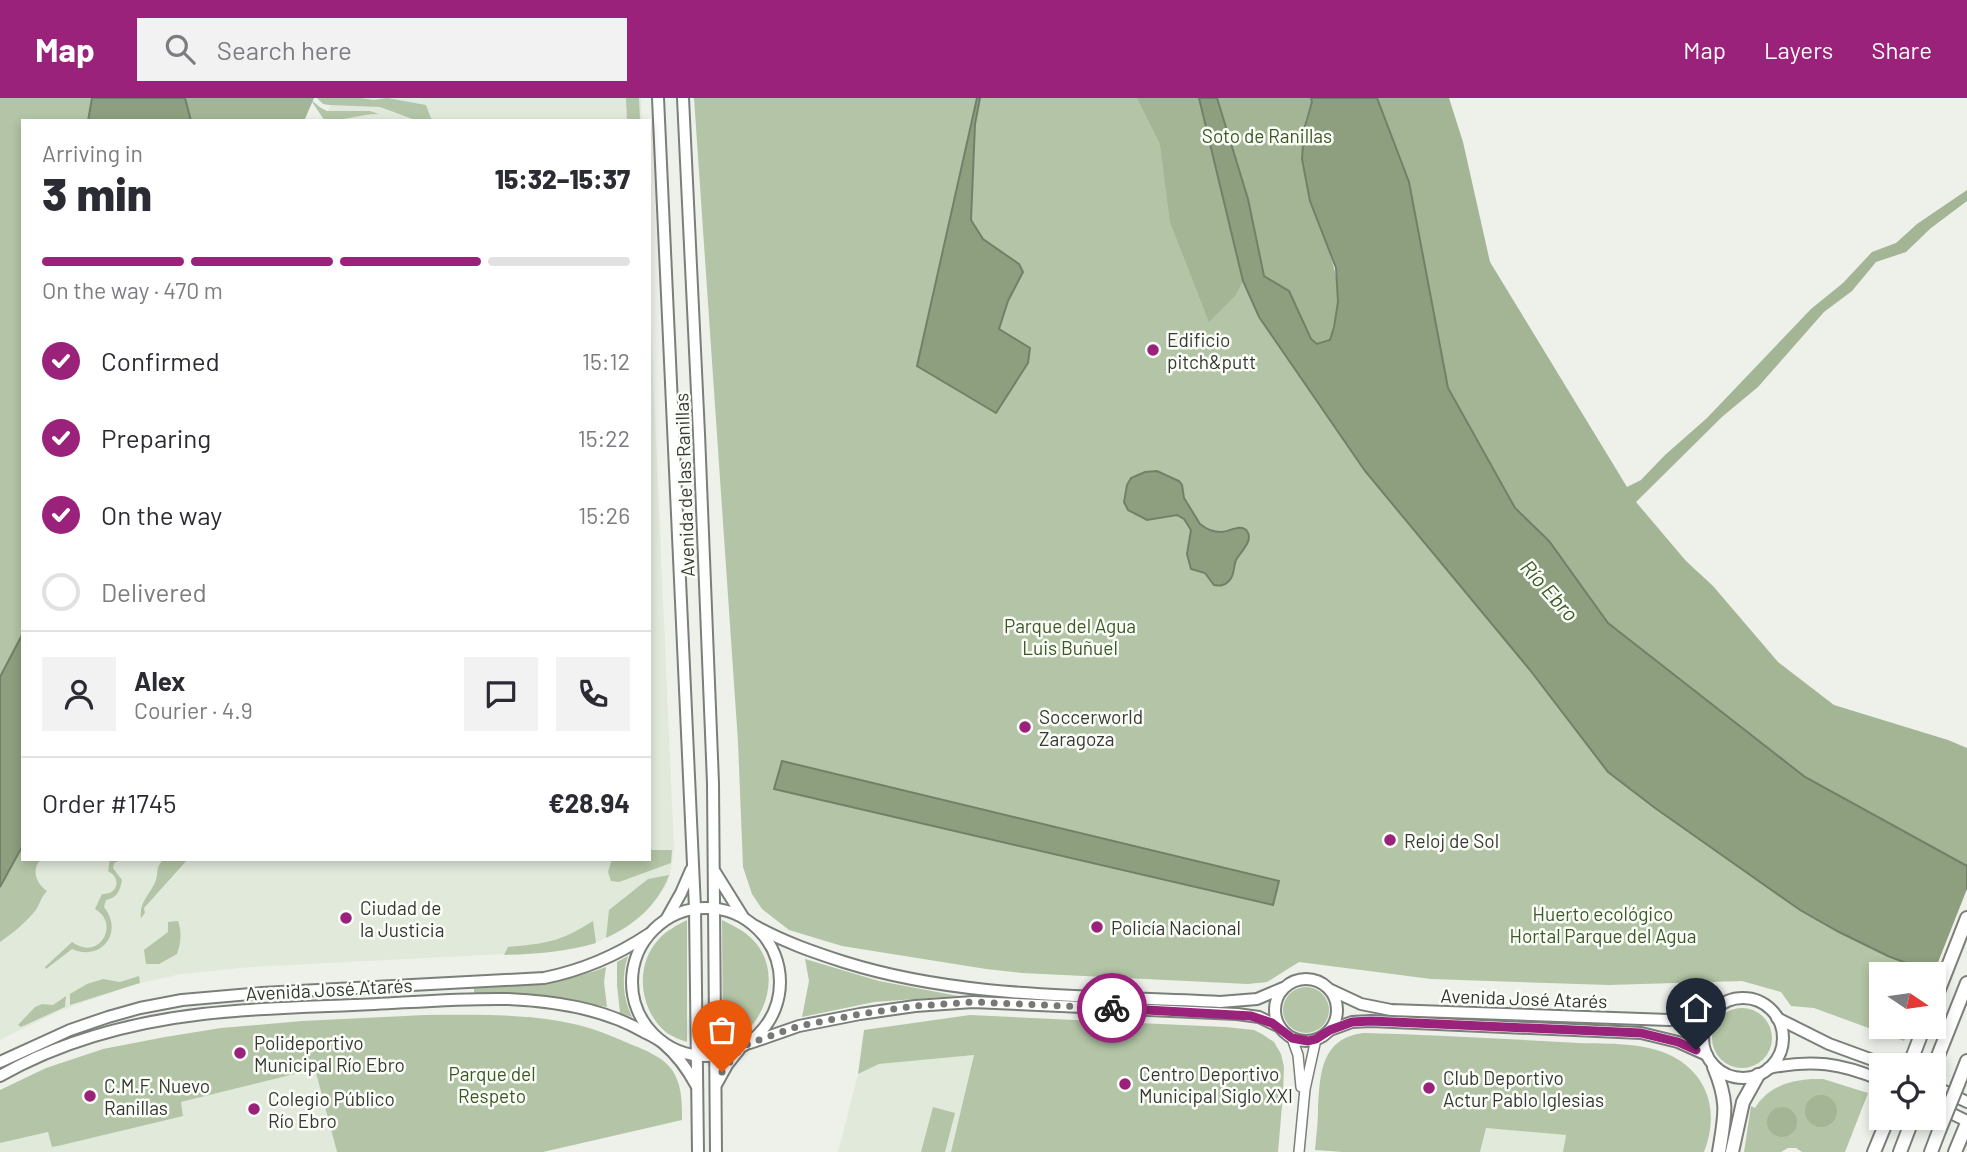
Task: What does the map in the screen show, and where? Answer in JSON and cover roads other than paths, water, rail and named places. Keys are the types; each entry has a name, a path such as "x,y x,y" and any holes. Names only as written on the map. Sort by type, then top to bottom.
{"highway":[{"path":"1946,971 1967,918"},
{"path":"1939,1053 1967,983"},
{"path":"1931,1152 1966,1063"},
{"path":"1714,1067 1725,1100 1719,1152"},
{"path":"1732,1152 1743,1102 1763,1072"},
{"path":"1958,1146 1967,1122"},
{"path":"1874,1152 1883,1130"},
{"path":"1900,1152 1909,1130"}],"main road":[{"name":"Avenida de las Ranillas","path":"658,98 695,908 698,1152"},
{"name":"Avenida de las Ranillas","path":"683,98 699,434 715,872 716,1152"},
{"name":"Avenida de las Ranillas","path":"667,918 693,864"},
{"name":"Avenida de las Ranillas","path":"715,872 743,917"},
{"path":"697,1088 689,1072 650,1031 641,1017 632,986 637,955 649,934 667,918 695,908 729,911 755,926 766,937 774,952 781,983 779,999 767,1025 727,1065 715,1085"},
{"path":"755,926 798,947 863,968 920,982 968,989 1220,1002 1257,999 1283,988"},
{"name":"Avenida José Atarés","path":"0,1062 70,1030 139,1008 182,1000 262,993 544,978 581,970 608,959 649,934"},
{"path":"662,1042 678,1051 697,1056 716,1056 799,1026 915,1006 973,1002 1237,1014 1259,1017 1280,1027 1292,1038 1316,1039 1330,1030 1337,1014 1331,990 1316,980 1307,978 1290,982 1278,995 1275,1012 1280,1027"},
{"name":"Avenida José Atarés","path":"1331,990 1361,1004 1391,1010 1663,1020 1694,1016 1717,1007"},
{"path":"1763,1072 1776,1060 1781,1050 1781,1028 1777,1018 1770,1009 1749,999 1738,999 1717,1007 1705,1025 1703,1045 1714,1067 1722,1073 1740,1078 1801,1063 1816,1062 1850,1068 1869,1075"},
{"name":"Avenida José Atarés","path":"0,1076 56,1050 125,1028 202,1014 261,1009 524,1000 605,1014 662,1042"},
{"path":"1777,1018 1829,1044 1869,1059"},
{"name":"Avenida José Atarés","path":"1330,1030 1352,1022 1371,1021 1641,1033 1678,1042 1707,1055"},
{"path":"1946,1092 1967,1102"},
{"path":"1946,1111 1967,1122"}],"street":[{"path":"1292,1038 1299,1063 1303,1102"},
{"path":"1299,1152 1306,1079 1316,1039"}],"water":[{"path":"92,98 185,98 190,119 88,119"},
{"path":"977,98 980,98 975,124 971,220 983,239 1019,264 1023,272 1008,301 999,329 1030,348 1028,363 996,413 917,366"},
{"name":"Río Ebro","path":"1199,98 1217,98 1248,199 1264,276 1289,291 1311,339 1317,344 1330,340 1338,302 1336,268 1310,201 1302,159 1304,129 1311,98 1377,98 1409,182 1448,388 1515,508 1549,541 1608,623 1805,777 1967,866 1967,991 1946,980 1946,962 1904,962 1839,932 1800,910 1608,772 1530,670 1365,471 1259,317 1243,281"},
{"path":"1157,471 1179,481 1184,498 1200,524 1218,532 1238,528 1247,531 1248,542 1236,560 1231,579 1225,584 1214,585 1205,573 1191,569 1187,554 1191,530 1184,519 1177,515 1147,520 1128,510 1124,502 1131,478 1145,472"},
{"path":"21,637 21,849 0,887 0,677"},
{"path":"782,761 1279,881 1273,905 774,789"}],"place":[{"name":"Edificio pitch&putt","path":"1153,350"},
{"name":"Soccerworld Zaragoza","path":"1025,727"},
{"name":"Reloj de Sol","path":"1390,840"},
{"name":"Ciudad de la Justicia","path":"346,918"},
{"name":"Policía Nacional","path":"1097,927"},
{"name":"Polideportivo Municipal Río Ebro","path":"240,1053"},
{"name":"Centro Deportivo Municipal Siglo XXI","path":"1125,1084"},
{"name":"Club Deportivo Actur Pablo Iglesias","path":"1429,1088"},
{"name":"C.M.F. Nuevo Ranillas","path":"90,1096"},
{"name":"Colegio Público Río Ebro","path":"254,1109"}],"park label":[{"name":"Soto de Ranillas","path":"1267,135"},
{"name":"Parque del Agua Luis Buñuel","path":"1070,636"},
{"name":"Huerto ecológico Hortal Parque del Agua","path":"1603,924"},
{"name":"Parque del Respeto","path":"492,1084"}]}
